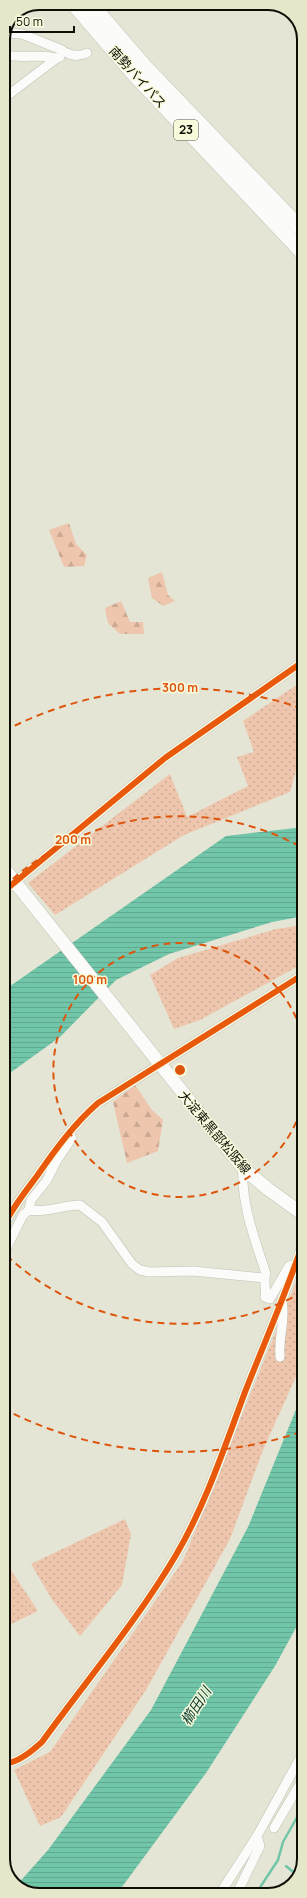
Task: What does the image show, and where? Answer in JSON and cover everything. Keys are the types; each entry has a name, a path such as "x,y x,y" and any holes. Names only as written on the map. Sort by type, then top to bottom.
{"highway":[{"name":"南勢バイパス","path":"79,10 135,75 297,247"},
{"name":"南勢バイパス","path":"96,10 145,67 297,225"}],"main road":[{"name":"大淀東黒部松阪線","path":"10,876 242,1168 297,1210"}],"street":[{"path":"11,33 22,34 62,50 67,54 80,56 87,53"},
{"path":"10,94 57,58 67,54"},
{"path":"10,55 28,57 47,55 57,58"},
{"path":"10,888 17,885 178,748 297,666"},
{"path":"10,1212 57,1148 76,1125 98,1103 158,1062 297,978"},
{"path":"29,1210 31,1200 47,1180 57,1160 72,1139 76,1125"},
{"path":"242,1168 247,1218 266,1274 264,1278 267,1290 265,1297 270,1298 289,1266 294,1265"},
{"path":"10,1241 23,1214 29,1210 49,1210 80,1205 102,1222 132,1264 140,1270 149,1272 193,1271 264,1278"},
{"path":"10,1763 30,1753 42,1742 139,1612 176,1556 192,1525 282,1301 297,1258"},
{"path":"280,1356 279,1346 284,1312 282,1301"},
{"path":"224,1888 257,1836 297,1764"},
{"path":"274,1828 297,1789"},
{"path":"239,1888 260,1846 257,1836"}],"green space":[{"path":"69,523 76,544 87,555 84,566 64,567 49,530"},
{"path":"162,572 168,595 175,601 163,606 152,598 148,578"},
{"path":"121,601 130,622 143,622 144,634 120,634 108,623 105,608"},
{"path":"297,685 297,768 290,792 184,835 55,915 28,883 170,774 187,817 248,786 237,757 254,752 243,721"},
{"path":"297,926 297,967 200,1020 174,1029 150,975 178,958 276,929"},
{"path":"135,1085 152,1110 163,1120 158,1151 127,1163 113,1102"},
{"path":"297,1279 297,1375 263,1450 230,1539 146,1690 61,1817 40,1826 14,1770 50,1752 183,1561"},
{"path":"125,1519 131,1534 122,1585 80,1636 53,1601 31,1564"},
{"path":"10,1569 38,1611 10,1625"}],"water":[{"path":"297,828 297,917 272,922 169,954 116,980 60,1037 10,1073 10,986 226,836"},
{"name":"櫛田川","path":"297,1407 297,1626 275,1666 206,1773 121,1888 37,1888 23,1883 20,1881 48,1850 151,1710 248,1527"}],"waterway":[{"path":"260,1888 278,1860 283,1842 297,1817"},
{"path":"286,1866 294,1872"}],"cycle path":[{"path":"10,886 165,758 297,666"},
{"path":"10,1213 73,1128 98,1103 297,978"},
{"path":"10,1763 29,1753 42,1742 128,1627 176,1555 196,1516 214,1475 297,1259"}]}
